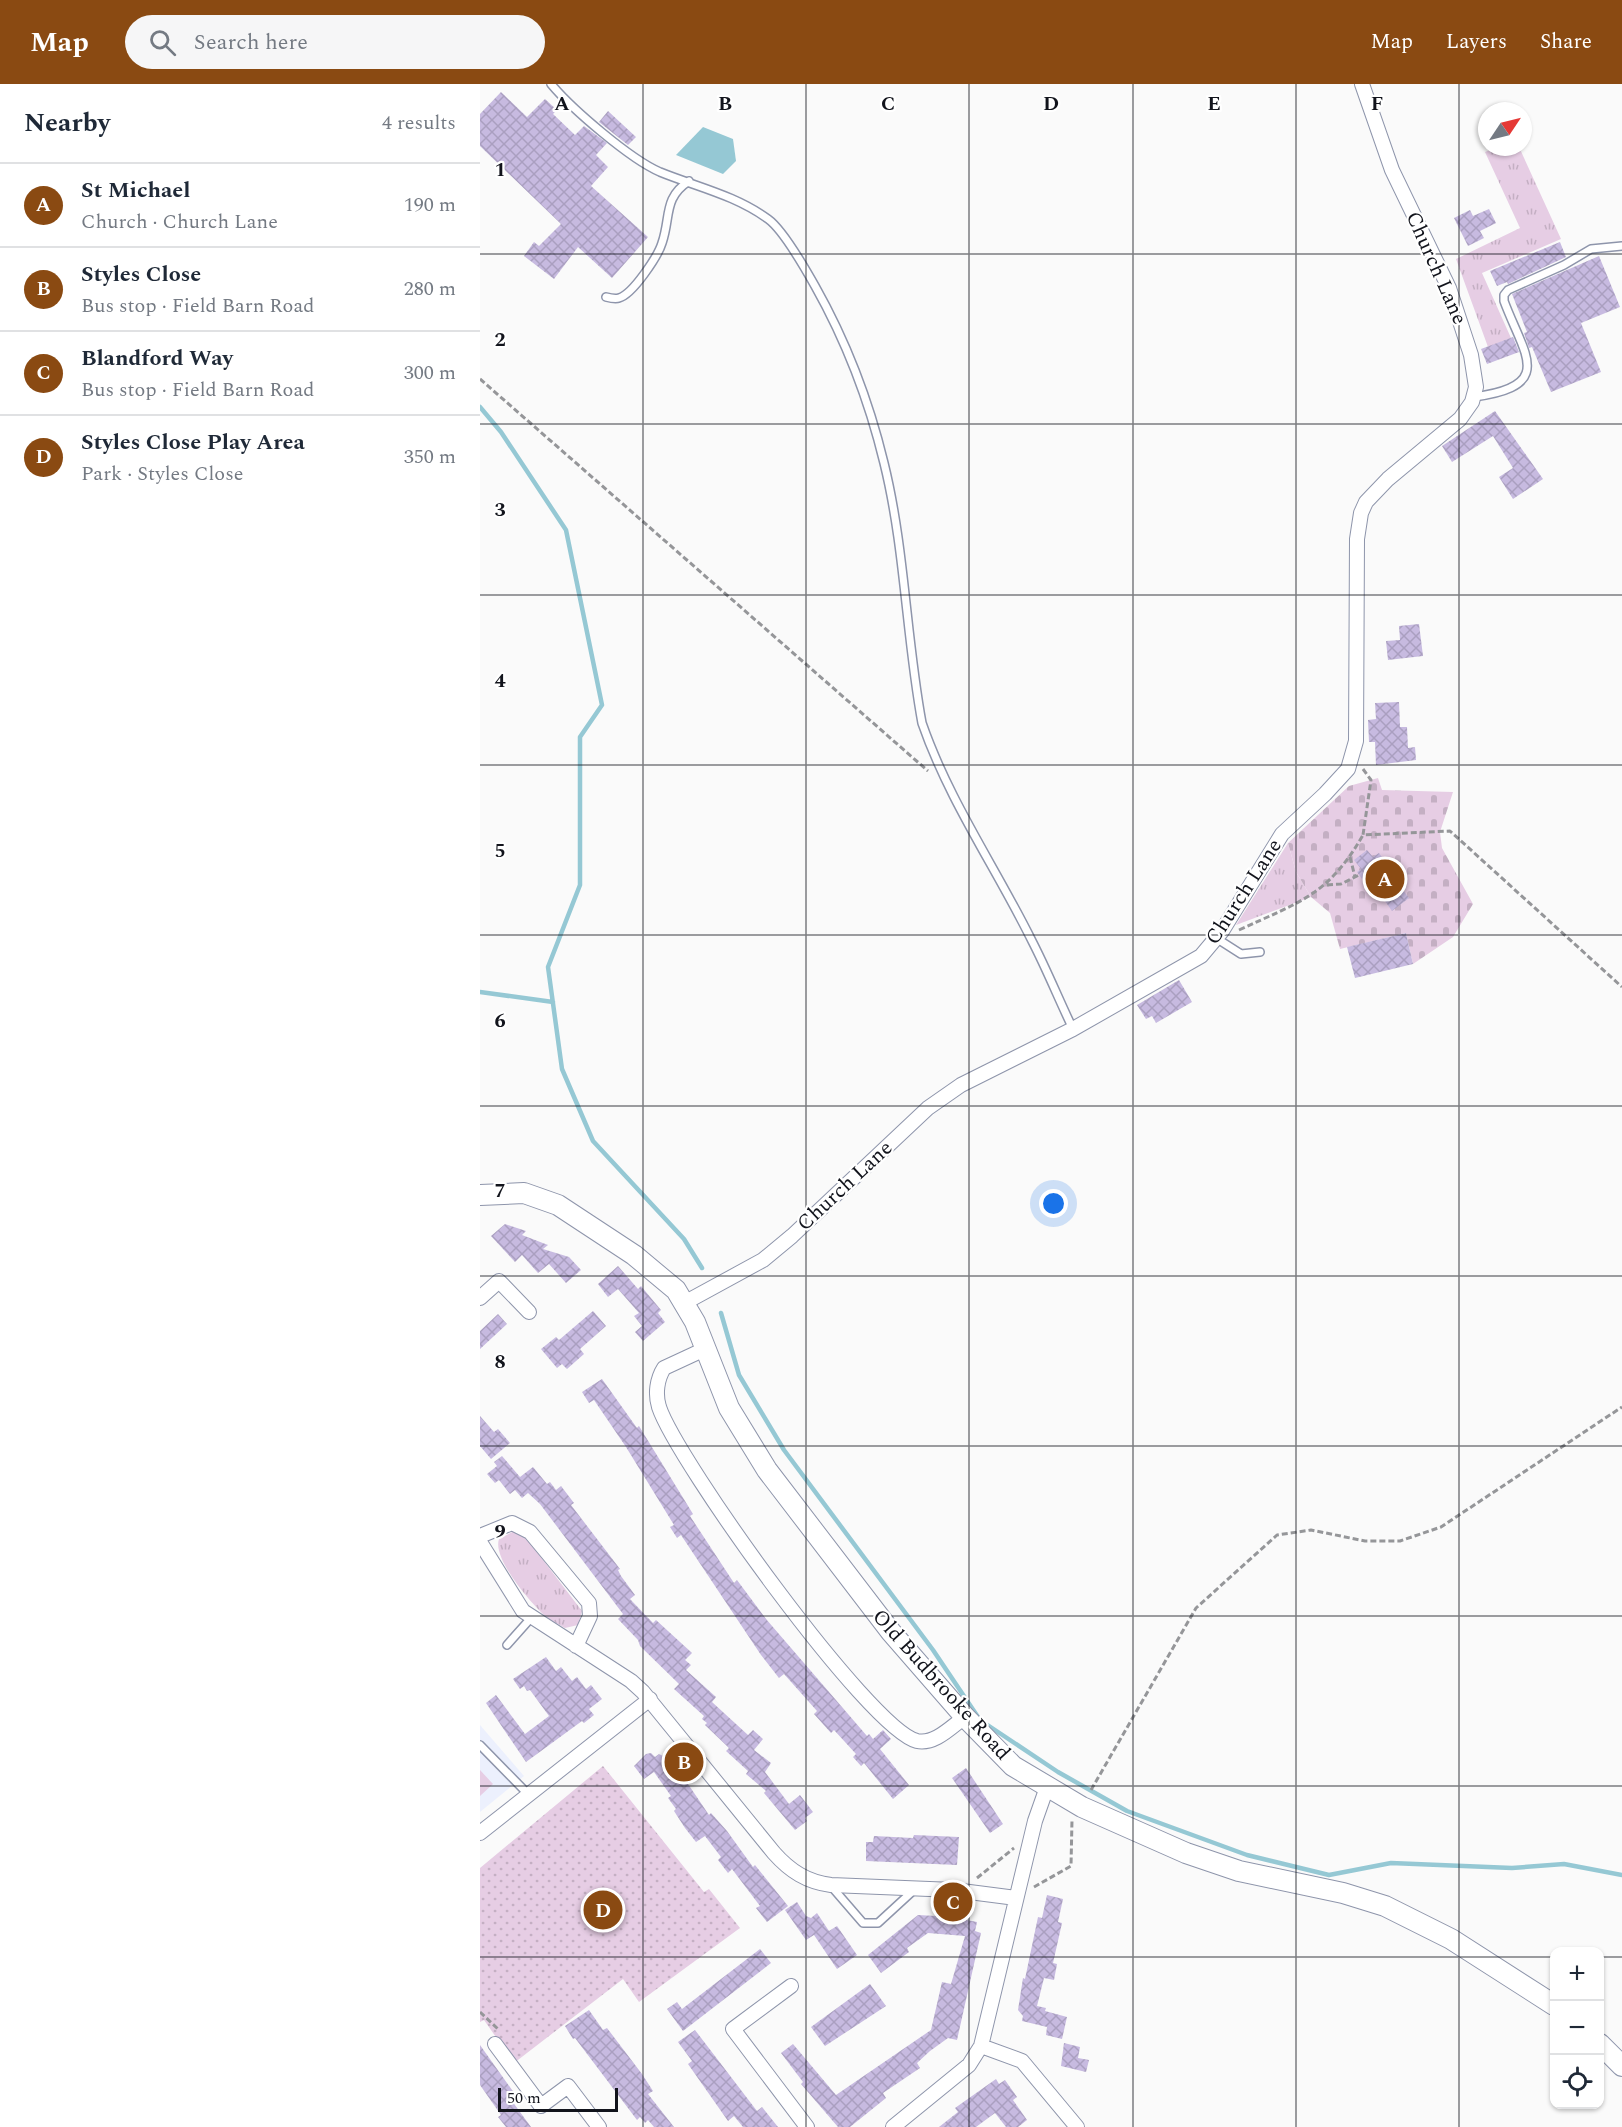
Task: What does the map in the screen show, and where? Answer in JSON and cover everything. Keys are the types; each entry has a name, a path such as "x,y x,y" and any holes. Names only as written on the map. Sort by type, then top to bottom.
{"street":[{"name":"Church Lane","path":"686,1302 763,1260 792,1236 928,1108 951,1091 1073,1029 1192,963 1219,935 1274,845 1340,779 1354,756 1357,733 1357,539 1361,513 1376,489 1460,419 1474,397 1475,374 1457,308 1392,170 1362,84"},
{"name":"Old Budbrooke Road","path":"480,1195 524,1193 558,1205 670,1284 686,1302 729,1408 767,1470 891,1632 964,1717 1013,1766 1108,1820 1208,1861 1385,1906 1461,1945 1550,2002"},
{"path":"480,1298 499,1281 529,1312"},
{"path":"705,1349 664,1368 658,1386 658,1405 710,1494 753,1558 812,1635 864,1695 899,1730 916,1740 928,1741 964,1717"},
{"path":"480,1536 512,1523 530,1532 589,1603 590,1616 576,1646"},
{"path":"482,1551 523,1611 631,1681 650,1699 785,1865 806,1879 831,1885 961,1891 1016,1898"},
{"path":"480,1833 527,1793 650,1699"},
{"path":"893,2127 962,2072 974,2059 981,2046 1032,1833 1047,1787"},
{"path":"791,1986 734,2029 807,2127"},
{"path":"495,2044 542,2106 568,2086 599,2127"},
{"path":"981,2046 1022,2061 1077,2127"},
{"path":"1604,2049 1622,2066"}],"lane":[{"path":"551,84 573,108 639,160 660,172 736,200 772,223 808,273 836,322 867,399 885,464 922,723 934,759 1032,941 1073,1029"},
{"path":"606,297 618,299 628,293 643,275 662,243 669,205 675,190 689,181"},
{"path":"1474,397 1508,390 1525,377 1528,371 1523,346 1504,301 1504,295 1508,290 1592,249 1622,246"},
{"path":"1219,935 1241,954 1260,952"},
{"path":"507,1645 531,1618"},
{"path":"480,1745 527,1793"},
{"path":"831,1885 862,1923 878,1923 915,1889"}],"path":[{"path":"480,379 950,790"},
{"path":"1219,935 1238,931 1311,897 1326,885 1350,857 1363,835 1371,780 1354,756"},
{"path":"1363,835 1450,831 1622,987"},
{"path":"1326,885 1341,884 1357,876 1350,857"},
{"path":"1091,1790 1196,1608 1277,1534 1311,1530 1365,1540 1400,1541 1441,1527 1622,1407"},
{"path":"1016,1898 1071,1866 1073,1812"},
{"path":"961,1891 1032,1833"}],"shaded area":[{"path":"480,1725 524,1776 480,1812"}],"green space":[{"path":"1487,156 1523,156 1561,239 1482,273 1511,338 1488,347 1456,259 1520,228"},
{"path":"1378,778 1382,790 1453,792 1440,832 1442,848 1473,904 1453,937 1413,964 1406,933 1340,949 1330,913 1311,897 1296,872 1288,843 1349,786"},
{"path":"1288,843 1296,872 1311,897 1236,925"},
{"path":"514,1531 521,1533 527,1539 582,1611 578,1625 565,1628 546,1617 506,1568 498,1547 499,1539"},
{"path":"603,1766 704,1892 709,1889 740,1928 639,2002 623,1979 514,2063 484,2020 480,2022 480,1868"},
{"path":"480,1770 493,1784 480,1796"}],"water":[{"path":"703,127 733,139 736,161 723,174 676,155"}],"building":[{"path":"501,92 527,117 545,99 557,110 553,114 575,135 584,126 607,143 596,155 608,167 591,186 648,237 612,278 578,247 554,279 524,256 534,242 539,246 561,224 480,146 480,114"},
{"path":"608,111 636,137 628,145 599,122"},
{"path":"1489,209 1496,223 1480,231 1484,238 1468,246 1454,218 1470,210 1473,216"},
{"path":"1560,242 1566,257 1508,284 1507,282 1497,286 1490,271"},
{"path":"1599,256 1620,307 1581,323 1601,372 1551,392 1532,347 1529,348 1524,333 1527,332 1512,294"},
{"path":"1513,337 1519,352 1487,364 1481,349"},
{"path":"1495,411 1543,479 1513,499 1499,477 1513,468 1493,436 1452,462 1442,446"},
{"path":"1419,624 1423,656 1388,660 1386,641 1400,640 1399,626"},
{"path":"1399,702 1400,727 1407,727 1408,748 1415,747 1416,760 1376,765 1375,742 1369,742 1368,720 1376,719 1375,703"},
{"path":"1367,850 1373,857 1379,853 1387,864 1393,860 1405,876 1397,882 1409,898 1392,911 1380,894 1375,897 1357,872 1361,869 1354,860"},
{"path":"1406,933 1413,964 1355,978 1347,947"},
{"path":"1179,980 1192,1002 1156,1023 1152,1016 1146,1019 1137,1005"},
{"path":"505,1224 526,1231 522,1235 548,1245 543,1249 569,1257 581,1270 566,1283 549,1264 538,1273 522,1255 515,1262 491,1236"},
{"path":"618,1266 638,1289 641,1286 661,1310 658,1313 665,1322 643,1341 635,1332 642,1326 634,1316 639,1313 618,1289 608,1297 598,1284"},
{"path":"593,1311 606,1326 580,1349 584,1354 567,1369 562,1364 557,1368 541,1349 556,1337 559,1340"},
{"path":"498,1314 507,1324 480,1349 480,1331"},
{"path":"602,1379 637,1428 639,1426 693,1514 690,1516 734,1583 737,1580 766,1619 867,1736 869,1734 873,1739 883,1730 891,1739 880,1749 909,1785 893,1799 864,1763 861,1766 853,1757 856,1754 834,1730 831,1733 814,1714 817,1711 784,1674 779,1678 761,1655 681,1535 677,1538 670,1527 674,1525 626,1447 594,1400 589,1403 582,1392"},
{"path":"480,1416 494,1432 498,1429 510,1443 491,1459 480,1446"},
{"path":"502,1456 520,1477 533,1467 547,1484 550,1482 556,1490 561,1486 574,1503 571,1505 620,1569 618,1570 621,1576 635,1595 630,1599 653,1623 656,1620 692,1653 685,1660 691,1665 686,1670 716,1697 712,1702 748,1735 753,1730 763,1739 754,1750 771,1763 765,1772 789,1804 800,1795 813,1812 805,1818 807,1821 795,1830 764,1793 766,1791 746,1774 748,1771 726,1751 729,1748 705,1725 707,1723 702,1719 704,1716 674,1689 679,1684 640,1646 638,1640 618,1619 623,1614 540,1504 528,1493 522,1498 515,1490 510,1494 499,1480 495,1483 487,1474 497,1466 494,1462"},
{"path":"546,1657 556,1671 561,1667 572,1681 577,1677 586,1689 591,1685 602,1699 589,1709 594,1715 584,1723 582,1721 526,1762 486,1703 496,1695 525,1734 549,1716 530,1690 527,1691 524,1686 520,1689 513,1679"},
{"path":"651,1753 655,1757 659,1754 663,1756 679,1778 684,1783 686,1781 709,1815 711,1813 727,1831 753,1867 755,1865 788,1906 767,1922 756,1908 760,1906 732,1869 728,1873 718,1860 721,1857 705,1836 696,1842 685,1828 668,1798 671,1796 654,1772 644,1779 634,1766 646,1754"},
{"path":"966,1768 1003,1824 990,1833 952,1778"},
{"path":"914,1835 959,1837 957,1865 866,1861 866,1842 873,1842 874,1836 913,1838"},
{"path":"1047,1895 1063,1899 1058,1922 1062,1923 1053,1963 1057,1964 1054,1980 1044,1978 1037,2006 1046,2008 1045,2011 1067,2017 1062,2039 1046,2035 1047,2027 1022,2021 1023,2016 1018,2010 1023,1978 1025,1979 1038,1917 1042,1918"},
{"path":"797,1902 806,1916 811,1918 817,1913 829,1931 837,1926 857,1955 837,1969 814,1935 806,1940 785,1910"},
{"path":"936,1914 977,1922 975,1931 981,1933 957,2040 948,2038 930,2051 917,2063 920,2068 883,2093 886,2098 850,2127 838,2127 801,2084 803,2082 781,2053 793,2044 836,2095 931,2030 942,1982 951,1984 965,1936 928,1933 907,1948 909,1952 881,1973 868,1955 918,1915 936,1916"},
{"path":"760,1949 771,1963 683,2031 667,2009 677,2002 682,2009"},
{"path":"870,1984 886,2006 825,2046 811,2027"},
{"path":"589,2010 603,2030 607,2028 642,2074 653,2091 648,2094 674,2127 654,2127 648,2120 645,2123 640,2117 637,2120 575,2038 573,2039 565,2026"},
{"path":"695,2030 757,2111 762,2107 778,2127 743,2127 734,2116 728,2121 688,2064 692,2061 678,2042"},
{"path":"1064,2043 1080,2047 1078,2058 1089,2060 1086,2072 1061,2066"},
{"path":"480,2045 517,2097 512,2101 531,2127 506,2127 498,2117 501,2115 480,2085"},
{"path":"996,2079 999,2084 1005,2080 1017,2097 1013,2100 1027,2120 1018,2127 1006,2127 995,2113 976,2127 939,2127 958,2112 955,2108"}],"waterway":[{"path":"480,407 501,432 566,530 602,705 580,737 580,885 548,967 562,1069 593,1141 684,1239 702,1268"},
{"path":"480,992 553,1002"},
{"path":"721,1313 739,1375 784,1450 933,1650 980,1720 1058,1772 1127,1811 1247,1855 1329,1875 1391,1863 1512,1868 1564,1864 1622,1875"}],"place":[{"name":"St Michael","path":"1385,879"},
{"name":"Styles Close","path":"684,1762"},
{"name":"Blandford Way","path":"953,1902"},
{"name":"Styles Close Play Area","path":"603,1910"}]}
